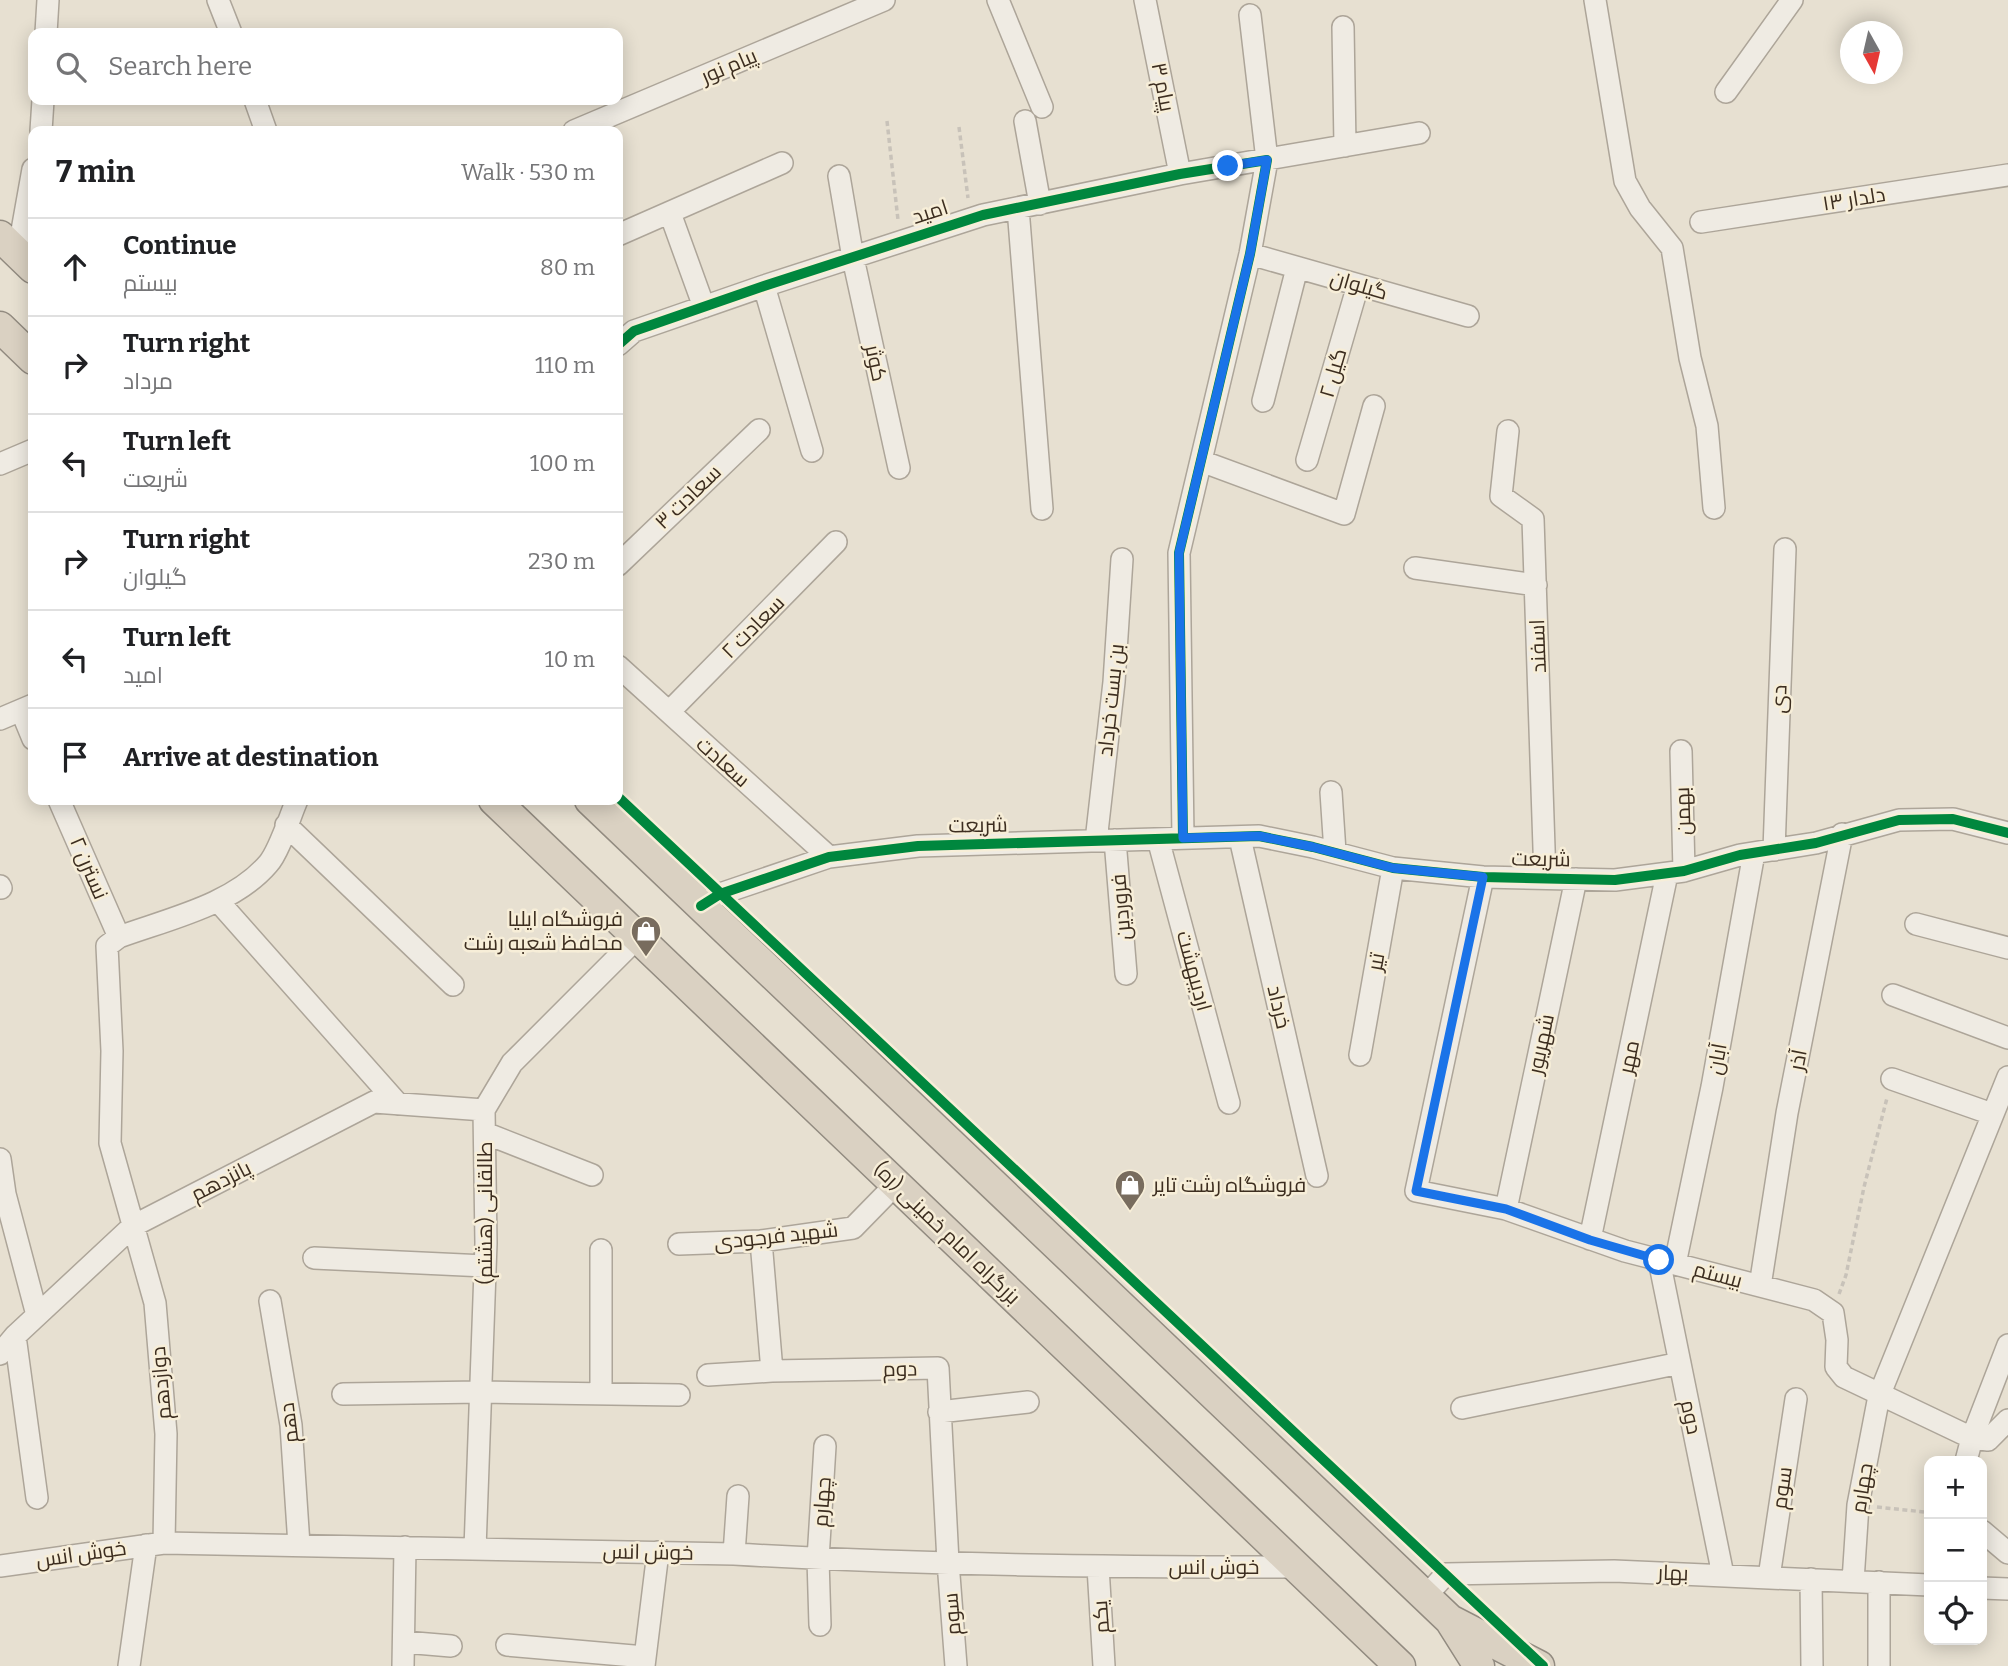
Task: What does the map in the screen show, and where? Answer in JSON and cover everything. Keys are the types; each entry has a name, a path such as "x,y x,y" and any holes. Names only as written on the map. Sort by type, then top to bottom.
{"highway":[{"path":"0,327 28,354"},
{"name":"بزرگراه امام خمینی (ره)","path":"499,805 1400,1666"},
{"path":"595,805 1450,1620 1479,1666"},
{"path":"1450,1620 1539,1666"}],"street":[{"path":"46,28 48,0"},
{"path":"218,0 229,28"},
{"name":"پیام نور","path":"586,126 884,0"},
{"path":"998,0 1042,107"},
{"name":"پیام ۳","path":"1145,0 1180,174"},
{"path":"1595,0 1625,181 1640,208 1672,248 1690,358 1707,426 1714,508"},
{"path":"1726,92 1793,0"},
{"path":"1183,838 1179,553 1250,254 1267,160 1250,15"},
{"path":"1343,27 1345,146"},
{"path":"41,126 43,105"},
{"path":"257,105 264,126"},
{"path":"1025,121 1040,204"},
{"name":"امید","path":"623,341 634,331 971,219 1180,174 1419,133"},
{"path":"623,233 782,163"},
{"name":"دلدار ۱۳","path":"1700,222 2008,175"},
{"name":"کوثر","path":"839,176 853,258 899,468"},
{"path":"17,252 28,195"},
{"path":"1018,208 1042,509"},
{"path":"670,213 704,307"},
{"name":"گیلوان","path":"1250,254 1468,316"},
{"path":"1262,401 1297,268"},
{"name":"گیل ۲","path":"1307,460 1358,285"},
{"path":"764,286 812,451"},
{"path":"1201,461 1344,514 1374,407"},
{"name":"سعادت ۳","path":"623,560 759,430"},
{"name":"اسفند","path":"1508,431 1501,496 1534,519 1545,878"},
{"path":"0,464 28,452"},
{"name":"سعادت ۲","path":"669,712 836,542"},
{"name":"دی","path":"1764,851 1784,549"},
{"name":"بن بست خرداد","path":"1105,841 1122,559"},
{"path":"1415,568 1536,585"},
{"name":"سعادت","path":"623,671 829,858"},
{"path":"0,719 27,708"},
{"name":"بهمن","path":"1676,873 1681,751"},
{"path":"1331,792 1335,852"},
{"name":"نسترن ۲","path":"62,805 119,937"},
{"path":"119,937 241,890 270,863 295,805"},
{"name":"شریعت","path":"701,905 720,894 829,858 918,846 1259,836 1393,868 1483,877 1615,880 1676,873 1764,851 1816,843 1899,820 1953,819 2008,833"},
{"path":"286,825 453,985"},
{"name":"آذر","path":"1760,1286 1787,1112 1842,834"},
{"name":"خرداد","path":"1240,838 1317,1175"},
{"name":"اردیبهشت","path":"1158,839 1229,1103"},
{"name":"فروردین","path":"1105,841 1126,975"},
{"name":"آبان","path":"1667,1262 1712,1087 1764,851"},
{"name":"تیر","path":"1360,1055 1393,868"},
{"name":"مهر","path":"1590,1240 1676,873"},
{"name":"بیستم","path":"1483,877 1416,1191 1506,1209 1590,1240 1814,1300 1833,1313"},
{"name":"شهریور","path":"1506,1209 1576,879"},
{"path":"218,901 398,1104"},
{"path":"1916,924 2008,948"},
{"name":"دوازدهم","path":"119,937 107,946 112,1051 110,1143 155,1303 166,1434 155,1544 129,1666"},
{"path":"484,1110 512,1063 638,937"},
{"path":"1893,995 2008,1038"},
{"path":"1880,1396 2002,1096 1892,1079"},
{"name":"پانزدهم","path":"0,1354 15,1336 133,1226 374,1102 484,1110"},
{"name":"طالقانی (هشتم)","path":"475,1549 485,1266 484,1110"},
{"path":"485,1133 592,1175"},
{"path":"0,1160 5,1194 37,1315"},
{"name":"شهید فرجودی","path":"679,1244 761,1241 853,1228 896,1184"},
{"path":"761,1241 772,1371"},
{"path":"601,1250 601,1392"},
{"path":"314,1258 485,1266"},
{"name":"دوم","path":"1667,1262 1680,1363 1723,1575"},
{"name":"دهم","path":"270,1301 291,1425 299,1545"},
{"path":"1833,1313 1837,1340 1836,1367 1844,1377 1880,1396 1980,1439"},
{"path":"15,1336 37,1498"},
{"path":"1968,1456 1980,1439 2008,1345"},
{"path":"1462,1408 1680,1363"},
{"name":"دوم","path":"708,1375 938,1368 948,1562"},
{"path":"343,1394 601,1392 679,1395"},
{"name":"چهارم","path":"1853,1581 1858,1505 1880,1396"},
{"name":"سوم","path":"1769,1577 1796,1399"},
{"path":"939,1412 1028,1402"},
{"path":"1980,1439 2008,1420"},
{"name":"چهارم","path":"820,1625 818,1559 825,1446"},
{"path":"734,1554 737,1496"},
{"path":"1987,1535 2008,1553"},
{"name":"خوش انس","path":"0,1566 155,1544 658,1552 1098,1567 1297,1567"},
{"path":"403,1666 405,1547"},
{"path":"507,1645 645,1661 658,1552"},
{"name":"سوم","path":"948,1562 957,1666"},
{"name":"یکم","path":"1098,1567 1104,1666"},
{"name":"بهار","path":"1425,1597 1446,1574 1614,1571 1924,1585"},
{"path":"1811,1579 1812,1666"},
{"path":"1879,1582 1879,1666"},
{"path":"1987,1588 2008,1589"},
{"path":"404,1642 451,1646"}],"path":[{"path":"887,121 901,242"},
{"path":"959,127 971,219"},
{"path":"1833,1313 1846,1275 1864,1186 1892,1079"},
{"path":"1858,1505 1924,1511"}],"cycle path":[{"path":"623,341 634,331 983,215 1180,174 1267,160 1250,254 1179,553 1183,838"},
{"path":"623,802 1543,1666"},
{"path":"701,906 720,894 829,857 918,846 1259,836 1393,868 1483,877 1615,880 1684,871 1740,855 1816,843 1899,820 1953,819 2008,833"}],"place":[{"name":"فروشگاه ایلیا محافظ شعبه رشت","path":"646,958"},
{"name":"فروشگاه رشت تاير","path":"1130,1212"}],"route":[{"path":"1228,166 1267,160 1250,254 1179,553 1183,838 1259,836 1393,868 1483,877 1416,1191 1506,1209 1590,1240 1659,1260"}]}
